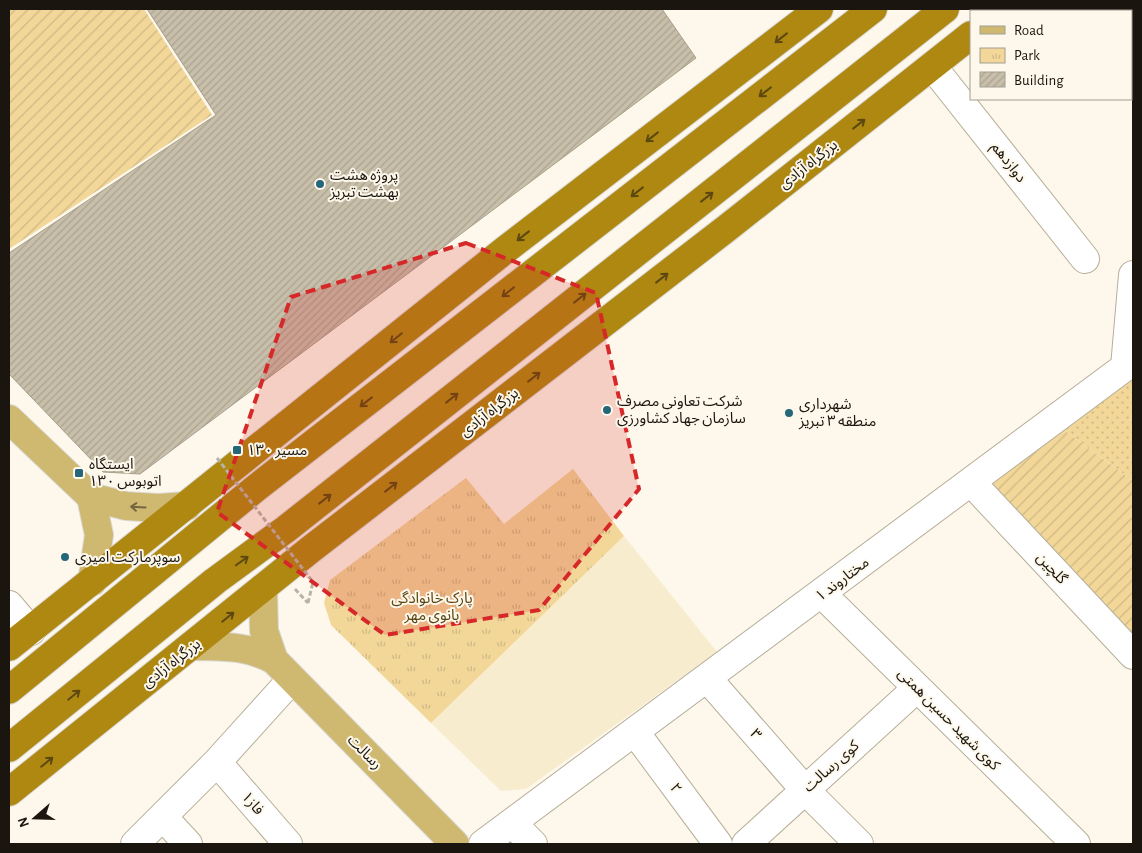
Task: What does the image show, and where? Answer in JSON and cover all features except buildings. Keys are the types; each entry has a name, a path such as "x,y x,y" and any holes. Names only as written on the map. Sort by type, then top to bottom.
{"highway":[{"path":"9,648 505,250 819,9"},
{"path":"9,690 256,488 873,9"},
{"path":"9,748 215,580 294,523 945,9"},
{"name":"بزرگراه آزادی","path":"9,792 263,588 970,36"},
{"path":"96,619 136,547"},
{"path":"30,731 116,706"}],"main road":[{"path":"9,419 91,497 126,506 158,508 187,506"},
{"path":"91,497 99,535 92,582"},
{"path":"263,588 264,631 283,670"},
{"path":"193,646 240,648 257,651 283,670"},
{"name":"رسالت","path":"283,670 455,844"}],"street":[{"name":"دوازدهم","path":"932,66 1085,259"},
{"name":"مختاروند ۱","path":"483,844 822,594 1125,367 1133,275"},
{"name":"گلچین","path":"971,482 1133,655"},
{"name":"کوی شهید حسین همتی","path":"822,594 1076,844"},
{"path":"9,605 31,631"},
{"path":"135,844 217,762 283,670"},
{"name":"۳","path":"707,678 805,790 859,844"},
{"name":"کوی رسالت","path":"746,844 917,688"},
{"name":"۲","path":"635,732 718,844"},
{"name":"فاز۱","path":"217,762 288,844"},
{"path":"163,817 188,844"},
{"path":"512,823 533,844"}],"path":[{"path":"217,458 314,582 308,603"}],"highlighted area":[{"path":"466,243 596,293 639,489 539,610 385,635 217,512 291,297"}],"shaded area":[{"path":"624,536 717,652 526,789 501,791 431,723"}],"green space":[{"path":"9,9 144,9 212,115 9,249"},
{"path":"1133,379 1133,481 1064,430"},
{"path":"1064,430 1133,481 1133,635 990,482"},
{"name":"پارک خانوادگی بانوی مهر","path":"573,469 624,536 431,723 331,625 324,603 330,580 466,478 504,524"}],"place":[{"name":"پروژه هشت بهشت تبریز","path":"320,184"},
{"name":"شرکت تعاونی مصرف سازمان جهاد کشاورزی","path":"607,410"},
{"name":"شهرداری منطقه ۳ تبریز","path":"789,413"},
{"name":"مسیر ۱۳۰","path":"237,450"},
{"name":"ایستگاه اتوبوس ۱۳۰","path":"79,473"},
{"name":"سوپرمارکت امیری","path":"65,557"}]}
